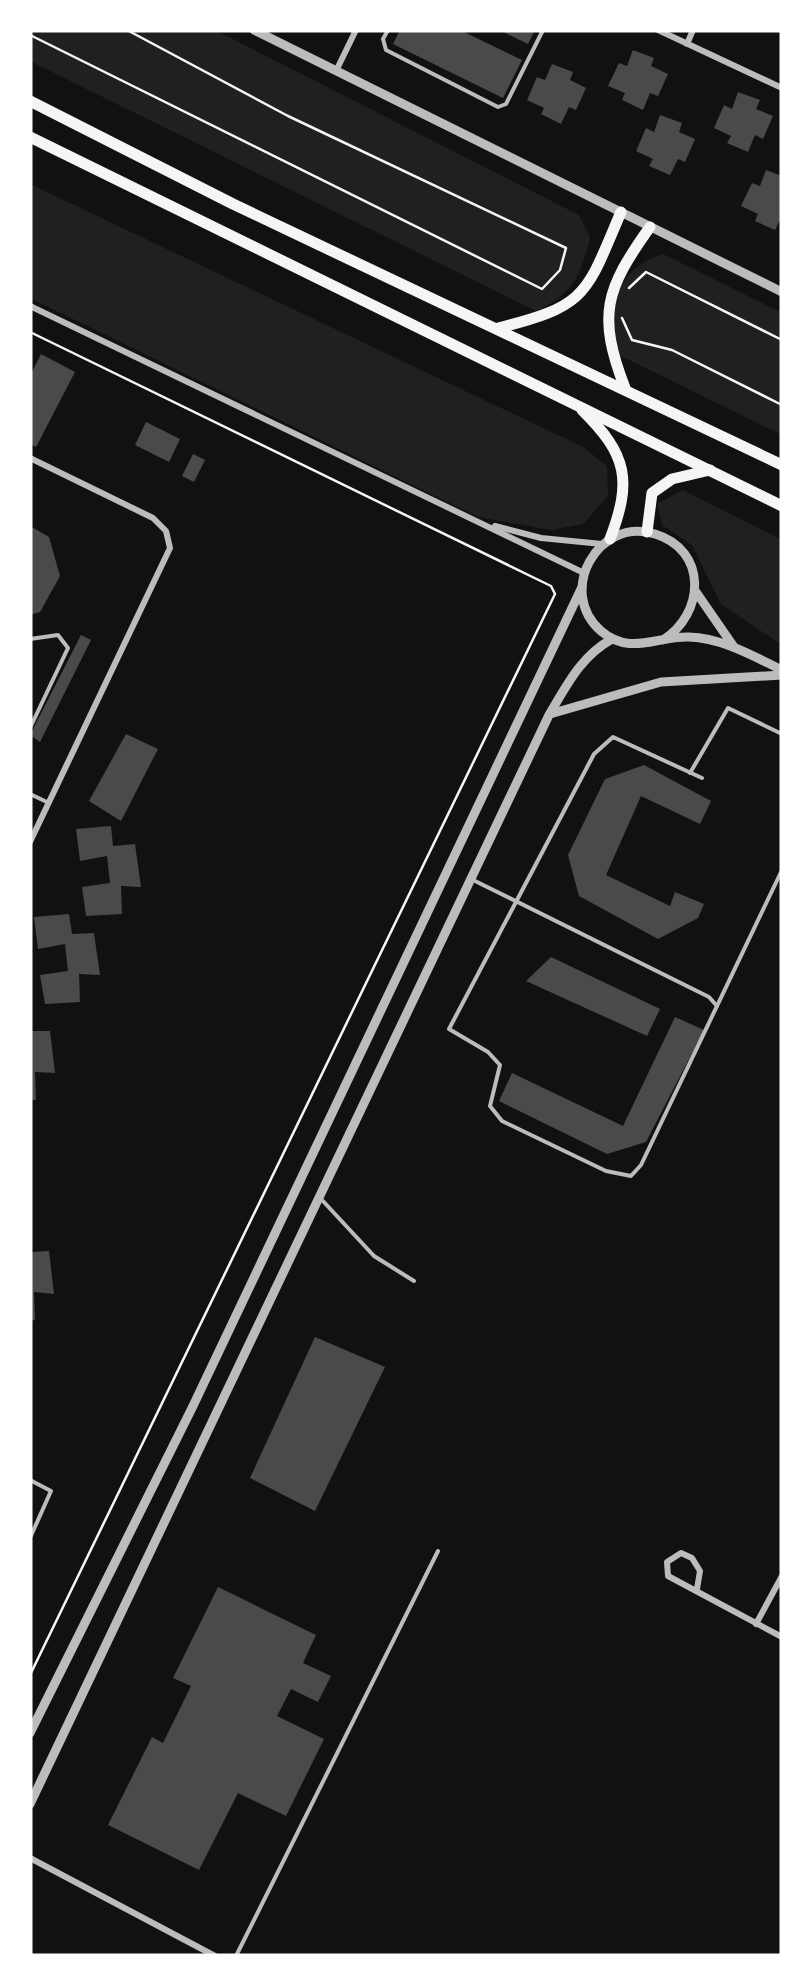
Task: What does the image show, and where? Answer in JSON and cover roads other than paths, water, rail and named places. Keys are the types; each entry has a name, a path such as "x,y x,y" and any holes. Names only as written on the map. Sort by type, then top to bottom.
{"main road":[{"path":"30,101 233,204 782,465"},
{"path":"30,136 782,506"},
{"path":"498,328 554,314 582,294 620,212"},
{"path":"625,388 609,348 607,300 650,227"},
{"path":"573,402 606,437 624,474 626,490 606,542"},
{"path":"646,532 647,507 660,486 710,470"}],"street":[{"path":"254,30 782,292"},
{"path":"336,71 356,30"},
{"path":"658,30 782,88"},
{"path":"687,44 693,30"},
{"path":"30,306 584,573"},
{"path":"30,842 170,548 166,531 153,518 31,460"},
{"path":"479,522 541,538 606,542 646,532 667,538 683,552 693,571 696,592 734,646"},
{"path":"30,1733 33,1719 316,1146 582,588 584,573 606,542"},
{"path":"582,588 590,618 612,639 637,645 690,637 734,646 782,673"},
{"path":"662,640 683,624 696,592"},
{"path":"30,1804 549,714 578,667 594,649 612,639"},
{"path":"549,714 661,682 782,673"},
{"path":"316,1146 338,1158"},
{"path":"697,1590 700,1571 692,1558 681,1553 667,1562 668,1576 782,1637"},
{"path":"756,1624 782,1576"},
{"path":"30,1858 214,1956"}],"lane":[{"path":"388,30 383,38 386,50 498,107 506,104 544,30"},
{"path":"30,640 58,634 68,648 30,728"},
{"path":"690,773 728,708 782,734"},
{"path":"702,778 613,737 603,742 449,1029 488,1052 500,1066 490,1106 502,1120 606,1171 631,1176 641,1164 782,870"},
{"path":"30,794 49,803"},
{"path":"470,879 709,997 718,1006"},
{"path":"319,1197 374,1256 414,1281"},
{"path":"30,1480 50,1491 30,1538"},
{"path":"236,1956 438,1551"}]}
